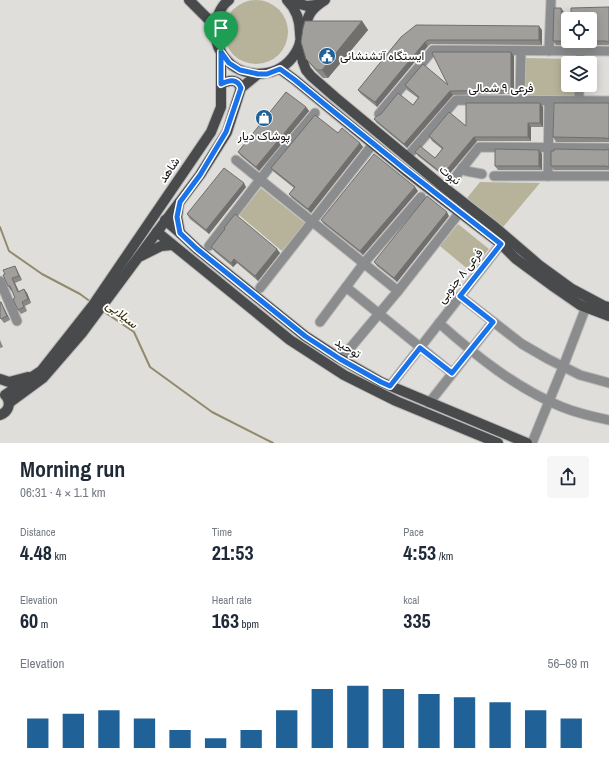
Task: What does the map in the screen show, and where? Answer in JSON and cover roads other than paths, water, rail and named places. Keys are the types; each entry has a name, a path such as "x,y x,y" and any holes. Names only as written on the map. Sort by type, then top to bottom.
{"main road":[{"path":"189,0 215,26"},
{"name":"نبوت","path":"287,0 292,5 299,18 300,50 306,70 311,76 539,265 572,289 609,307"},
{"path":"299,0 300,4 307,6 320,3"},
{"path":"202,12 210,14 216,11 217,4 224,1"},
{"path":"224,1 215,26 216,40 221,52 229,63 240,70 258,74 267,74 280,69 289,62 296,53 311,11 320,3"},
{"name":"شاهد","path":"107,291 211,132 221,107 221,52"},
{"name":"نبوت","path":"280,69 501,244 516,259 580,305 609,316"},
{"path":"295,80 297,71 303,69 306,70"},
{"path":"3,395 43,378 79,329 93,305 137,258 200,175 226,132 241,88 258,74"},
{"path":"221,84 227,81 233,81 239,84 241,88"},
{"path":"180,202 177,217 180,233"},
{"name":"توحید","path":"165,220 197,249 305,336 340,359 381,382 527,443"},
{"name":"توحید","path":"156,232 290,340 344,376 396,401 498,443"},
{"path":"137,258 161,246 172,245"},
{"path":"3,395 41,371 79,329"},
{"path":"0,379 9,382 37,374"},
{"path":"0,415 8,410 3,395"},
{"path":"455,425 460,415"}],"street":[{"path":"549,51 550,0"},
{"path":"380,114 433,50 609,50"},
{"path":"520,100 521,50"},
{"path":"580,51 580,56"},
{"path":"579,92 579,101"},
{"name":"فرعی ۹ شمالی","path":"407,156 456,100 609,101"},
{"path":"548,176 549,101"},
{"path":"209,246 260,179 315,113"},
{"path":"260,288 373,144"},
{"path":"453,180 479,147 609,148"},
{"path":"236,160 398,290"},
{"path":"462,168 466,171 482,174"},
{"path":"494,176 609,176"},
{"path":"320,322 364,263 421,197"},
{"path":"340,359 398,290 460,212"},
{"name":"فرعی ۸ جنوبی","path":"390,386 501,244"},
{"path":"0,281 18,321"},
{"path":"346,287 452,373"},
{"path":"460,296 522,344 580,375 608,383"},
{"path":"532,443 586,307"},
{"path":"429,403 493,322"},
{"path":"439,324 470,350 510,379 532,392 562,407 609,420"}],"waterway":[{"name":"سیلابی","path":"0,227 9,251 42,274 80,294 91,302"},
{"name":"سیلابی","path":"103,311 134,332 150,367 212,412 273,443"}],"place":[{"name":"ایستگاه آتشنشانی","path":"327,56"},
{"name":"پوشاک دیار","path":"264,118"}]}
